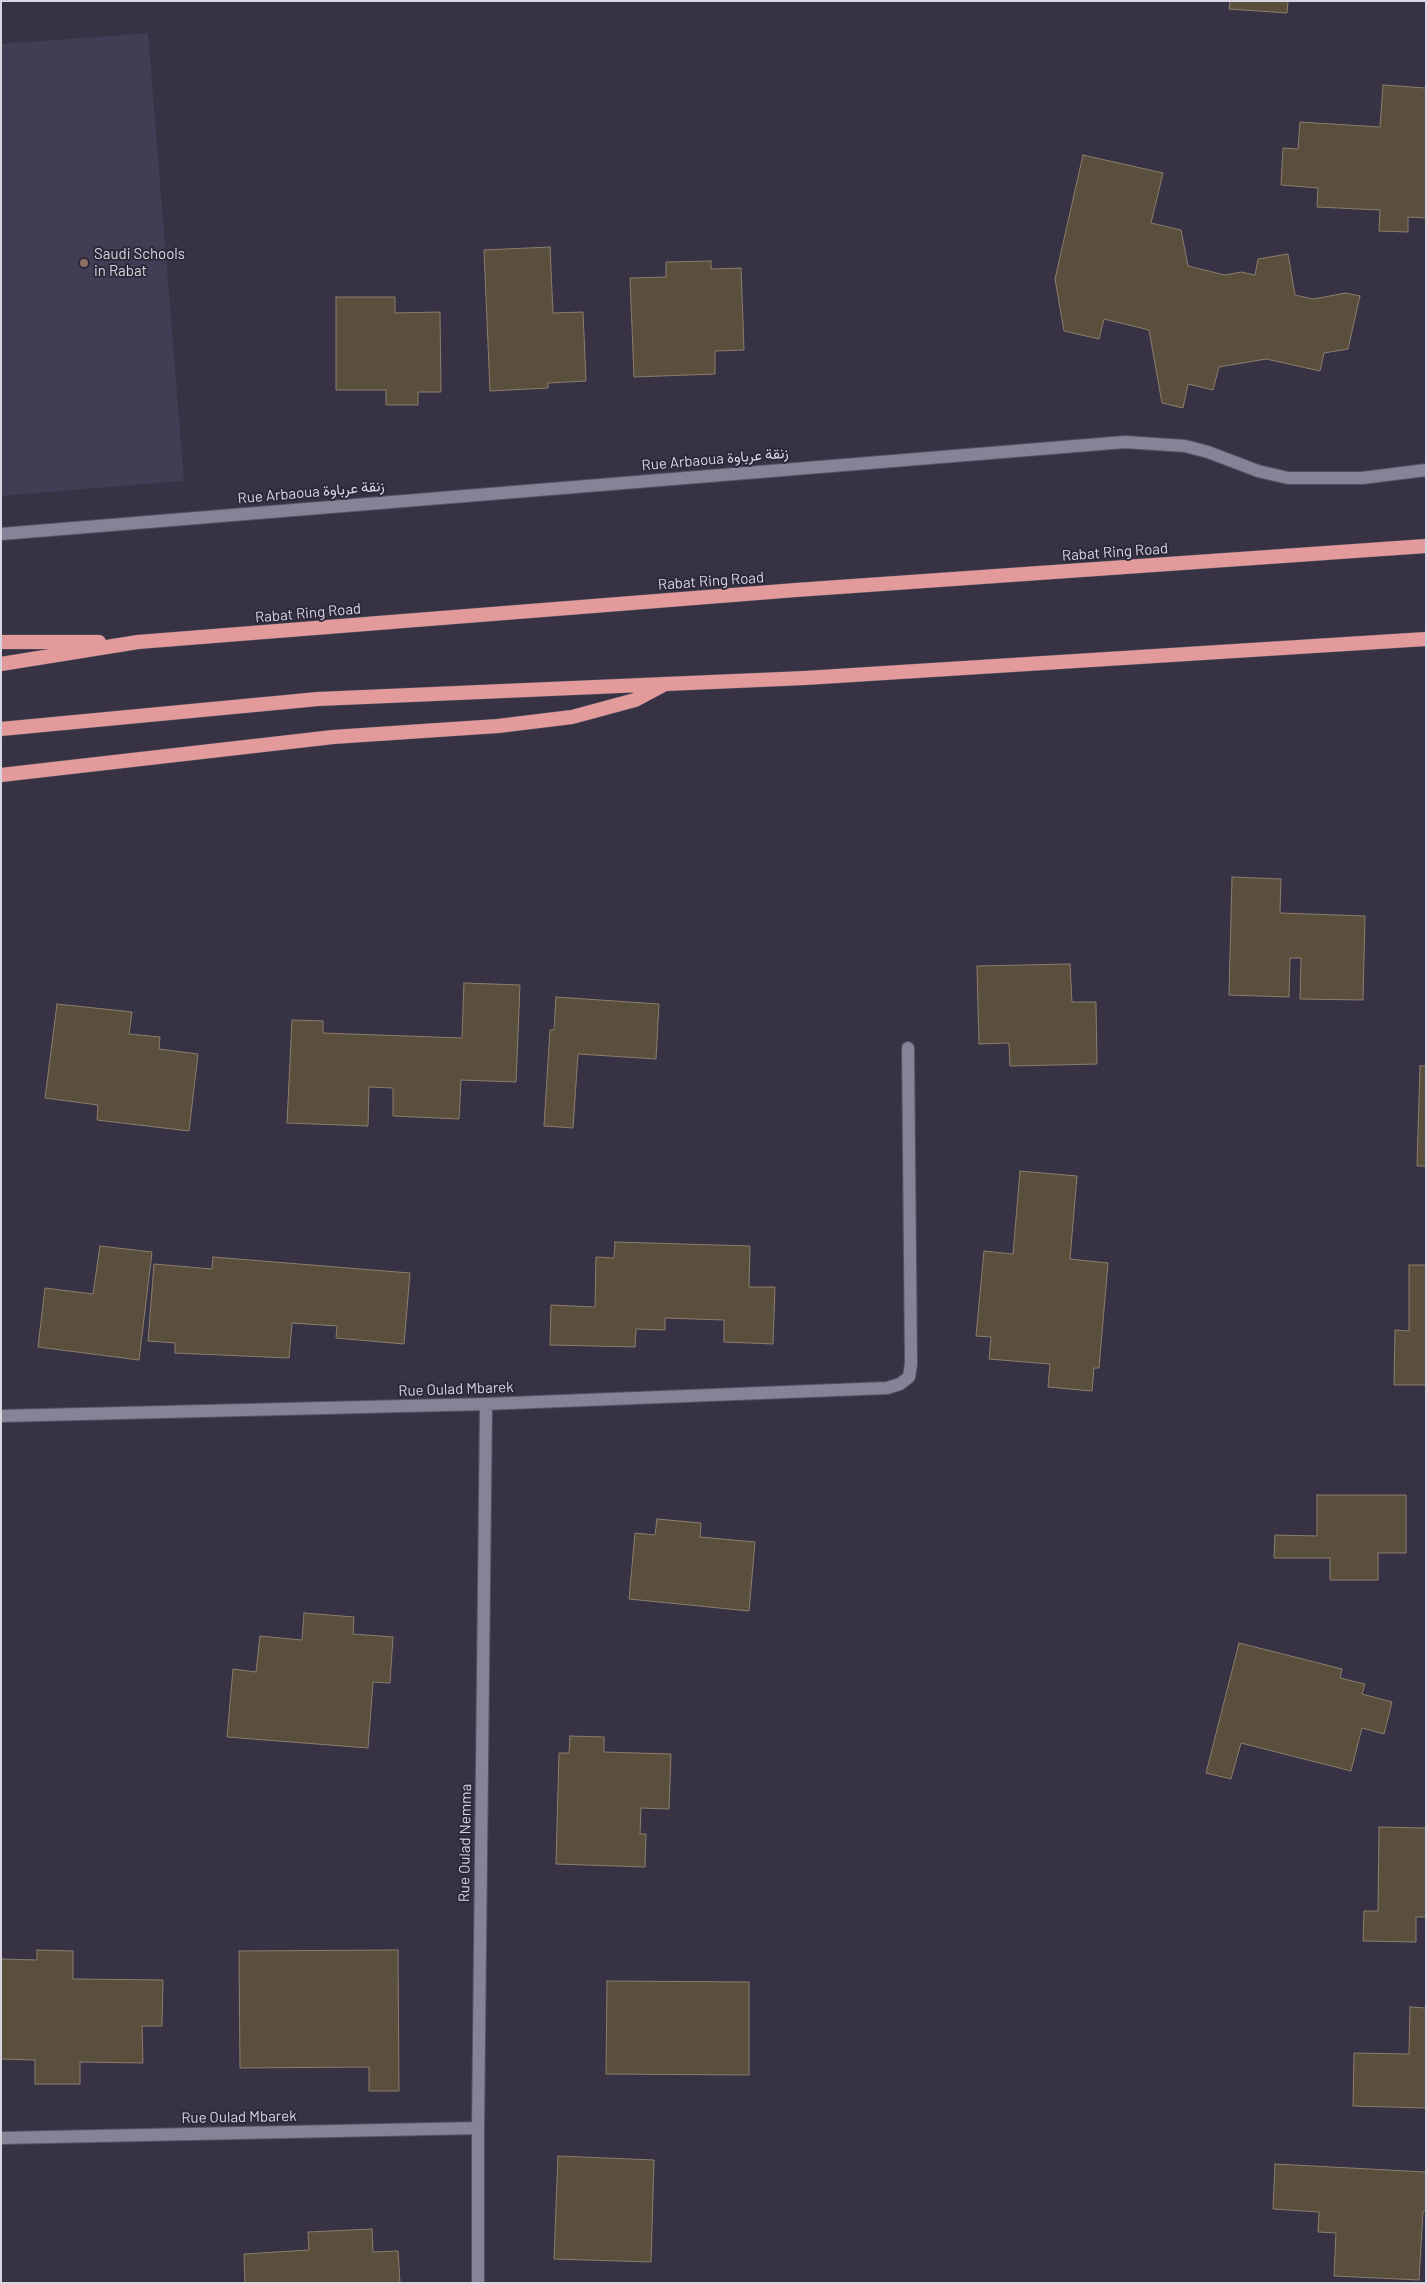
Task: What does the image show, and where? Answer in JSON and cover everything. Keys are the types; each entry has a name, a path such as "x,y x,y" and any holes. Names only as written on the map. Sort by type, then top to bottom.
{"highway":[{"name":"Rabat Ring Road","path":"1,664 138,642 796,590 1426,546"},
{"path":"1,729 318,699 805,678 1426,639"},
{"path":"1,642 138,642"},
{"path":"1,775 333,737 498,726 572,717 604,710 635,700 668,683"}],"street":[{"name":"Rue Arbaoua زنقة عرباوة","path":"1,534 1125,442 1185,446 1208,452 1258,471 1288,478 1362,478 1426,470"},
{"name":"Rue Oulad Mbarek","path":"1,1416 486,1404 888,1388 900,1384 908,1376 911,1364 908,1048"},
{"name":"Rue Oulad Nemma","path":"478,2283 486,1404"},
{"name":"Rue Oulad Mbarek","path":"1,2138 478,2128"}],"shaded area":[{"name":"Saudi Schools in Rabat","path":"148,33 184,481 1,496 1,44"}],"building":[{"path":"1230,1 1288,1 1287,13 1229,9"},
{"path":"1383,85 1426,88 1426,218 1408,217 1408,232 1379,231 1380,210 1317,207 1318,188 1281,185 1283,148 1298,149 1300,122 1380,127"},
{"path":"1083,155 1163,173 1151,223 1181,230 1188,266 1225,275 1241,272 1255,275 1258,259 1288,254 1295,295 1313,299 1346,293 1360,296 1348,349 1324,353 1320,371 1266,359 1219,367 1213,390 1188,384 1183,408 1162,403 1149,330 1104,319 1099,339 1064,331 1055,279"},
{"path":"550,247 553,313 583,312 586,381 548,383 548,388 490,391 484,250"},
{"path":"711,261 711,269 741,268 744,350 715,351 715,374 634,377 630,278 666,277 666,262"},
{"path":"336,297 395,297 395,313 440,312 441,392 418,392 418,405 386,405 386,390 336,390"},
{"path":"1232,877 1281,879 1280,913 1365,916 1363,1000 1300,999 1301,958 1290,958 1289,997 1229,995"},
{"path":"1070,964 1072,1002 1096,1002 1097,1064 1010,1066 1009,1043 979,1044 977,966"},
{"path":"464,983 520,985 516,1082 461,1080 459,1119 393,1116 393,1088 369,1087 368,1126 287,1123 292,1020 323,1021 323,1033 462,1038"},
{"path":"556,997 659,1004 656,1059 578,1054 573,1128 544,1126 550,1030 554,1030"},
{"path":"57,1004 132,1012 129,1034 160,1037 159,1049 198,1054 189,1131 97,1120 98,1105 45,1098"},
{"path":"1420,1066 1426,1066 1426,1166 1417,1166"},
{"path":"1020,1171 1077,1176 1070,1259 1108,1263 1099,1368 1094,1368 1092,1391 1048,1387 1050,1364 989,1359 991,1337 976,1336 984,1251 1013,1254"},
{"path":"615,1242 750,1246 749,1287 775,1287 773,1344 724,1342 724,1320 665,1318 665,1330 636,1329 635,1347 550,1345 551,1305 595,1307 596,1257 614,1258"},
{"path":"100,1246 152,1252 139,1360 38,1347 45,1288 93,1294"},
{"path":"213,1257 410,1273 404,1344 336,1338 337,1326 292,1323 289,1358 175,1353 175,1343 148,1341 154,1264 212,1269"},
{"path":"1409,1265 1426,1265 1426,1385 1394,1385 1395,1330 1409,1331"},
{"path":"1317,1495 1406,1495 1406,1553 1378,1553 1378,1580 1330,1580 1330,1558 1274,1558 1275,1535 1317,1536"},
{"path":"657,1519 701,1523 700,1537 755,1542 749,1611 629,1599 635,1533 655,1535"},
{"path":"304,1613 354,1617 353,1634 393,1637 390,1683 373,1682 368,1748 227,1737 233,1669 256,1672 260,1636 302,1640"},
{"path":"1239,1643 1342,1669 1340,1678 1365,1684 1362,1694 1392,1702 1384,1734 1362,1728 1351,1771 1241,1743 1231,1779 1206,1773"},
{"path":"570,1736 604,1737 604,1752 671,1754 669,1809 641,1808 640,1834 646,1834 645,1867 556,1864 559,1753 569,1753"},
{"path":"1379,1827 1426,1828 1426,1917 1416,1917 1416,1942 1363,1941 1364,1911 1378,1911"},
{"path":"37,1950 73,1951 73,1979 163,1980 162,2026 142,2026 143,2063 80,2062 80,2084 35,2084 35,2060 1,2059 1,1959 37,1960"},
{"path":"398,1950 399,2091 369,2091 369,2067 240,2068 239,1951"},
{"path":"607,1981 749,1982 749,2075 606,2074"},
{"path":"1410,2007 1426,2008 1426,2108 1353,2106 1354,2053 1409,2054"},
{"path":"558,2156 654,2160 651,2262 554,2259"},
{"path":"1275,2164 1426,2172 1426,2211 1423,2211 1419,2280 1334,2276 1336,2233 1318,2232 1319,2212 1273,2209"},
{"path":"372,2229 373,2252 398,2251 400,2283 245,2283 244,2254 309,2250 308,2232"}],"place":[{"name":"Saudi Schools in Rabat","path":"84,263"}]}
